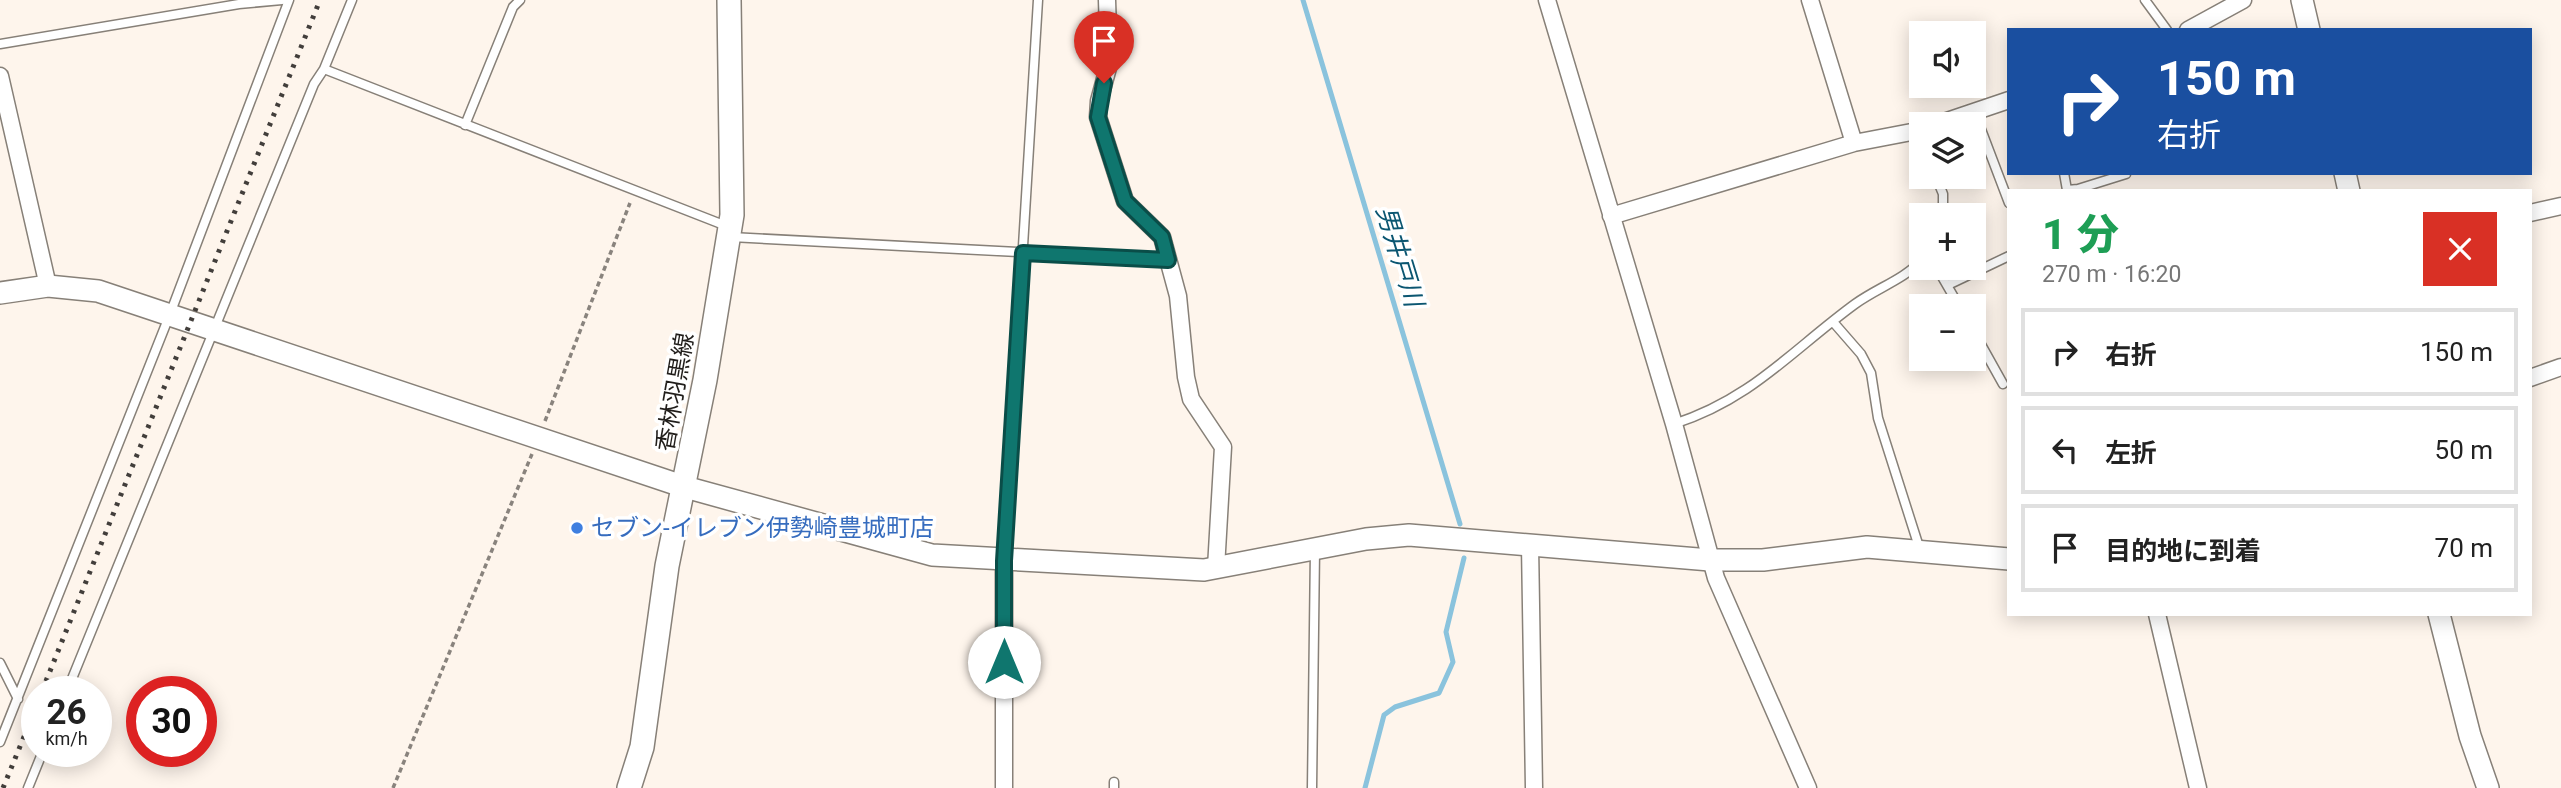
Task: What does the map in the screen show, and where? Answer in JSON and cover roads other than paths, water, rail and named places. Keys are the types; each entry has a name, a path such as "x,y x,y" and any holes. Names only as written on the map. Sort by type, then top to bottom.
{"main road":[{"name":"香林羽黒線","path":"629,788 642,747 667,566 685,487 729,232 730,0"}],"street":[{"path":"1107,0 1109,64 1099,101 1098,117 1125,201 1162,237 1178,296 1186,377 1191,399 1223,447 1216,568"},
{"path":"1547,0 1674,424 1710,560 1808,788"},
{"path":"1810,0 1854,143"},
{"path":"2192,28 2243,0"},
{"path":"2302,0 2309,28"},
{"path":"0,76 48,286"},
{"path":"1974,111 2007,101"},
{"path":"1611,216 1854,143 1909,134"},
{"path":"2532,213 2561,206"},
{"path":"0,293 48,286 98,291 685,487 932,555 1177,570 1216,568 1398,535 1710,560 1763,559 1867,547 2007,559"},
{"path":"2532,377 2561,367"},
{"path":"1530,544 1534,788"},
{"path":"1004,561 1004,788"},
{"path":"2157,616 2198,788"},
{"path":"2440,616 2470,736 2488,788"}],"lane":[{"path":"0,44 239,4 282,0"},
{"path":"0,742 170,314 289,0"},
{"path":"73,676 314,84 324,69 352,0"},
{"path":"466,125 513,7 520,0"},
{"path":"1004,561 1038,0"},
{"path":"2145,0 2166,28"},
{"path":"324,69 729,232 1023,253 1168,260"},
{"path":"1974,111 2007,198"},
{"path":"2078,189 2123,175"},
{"path":"1948,285 2007,257"},
{"path":"1674,424 1692,418 1757,385 1856,304 1909,271"},
{"path":"1945,280 1953,294"},
{"path":"1834,323 1861,354 1871,373 1878,418 1920,550"},
{"path":"1986,354 2003,384"},
{"path":"1312,788 1315,549"},
{"path":"0,663 18,699"},
{"path":"28,788 37,767"}],"waterway":[{"name":"男井戸川","path":"1303,0 1460,524"},
{"name":"男井戸川","path":"1365,788 1384,715 1395,707 1439,693 1453,662 1446,632 1464,558"}],"railway":[{"path":"48,676 320,0"},
{"path":"3,788 21,744"}],"place":[{"name":"セブン-イレブン伊勢崎豊城町店","path":"577,528"}]}
